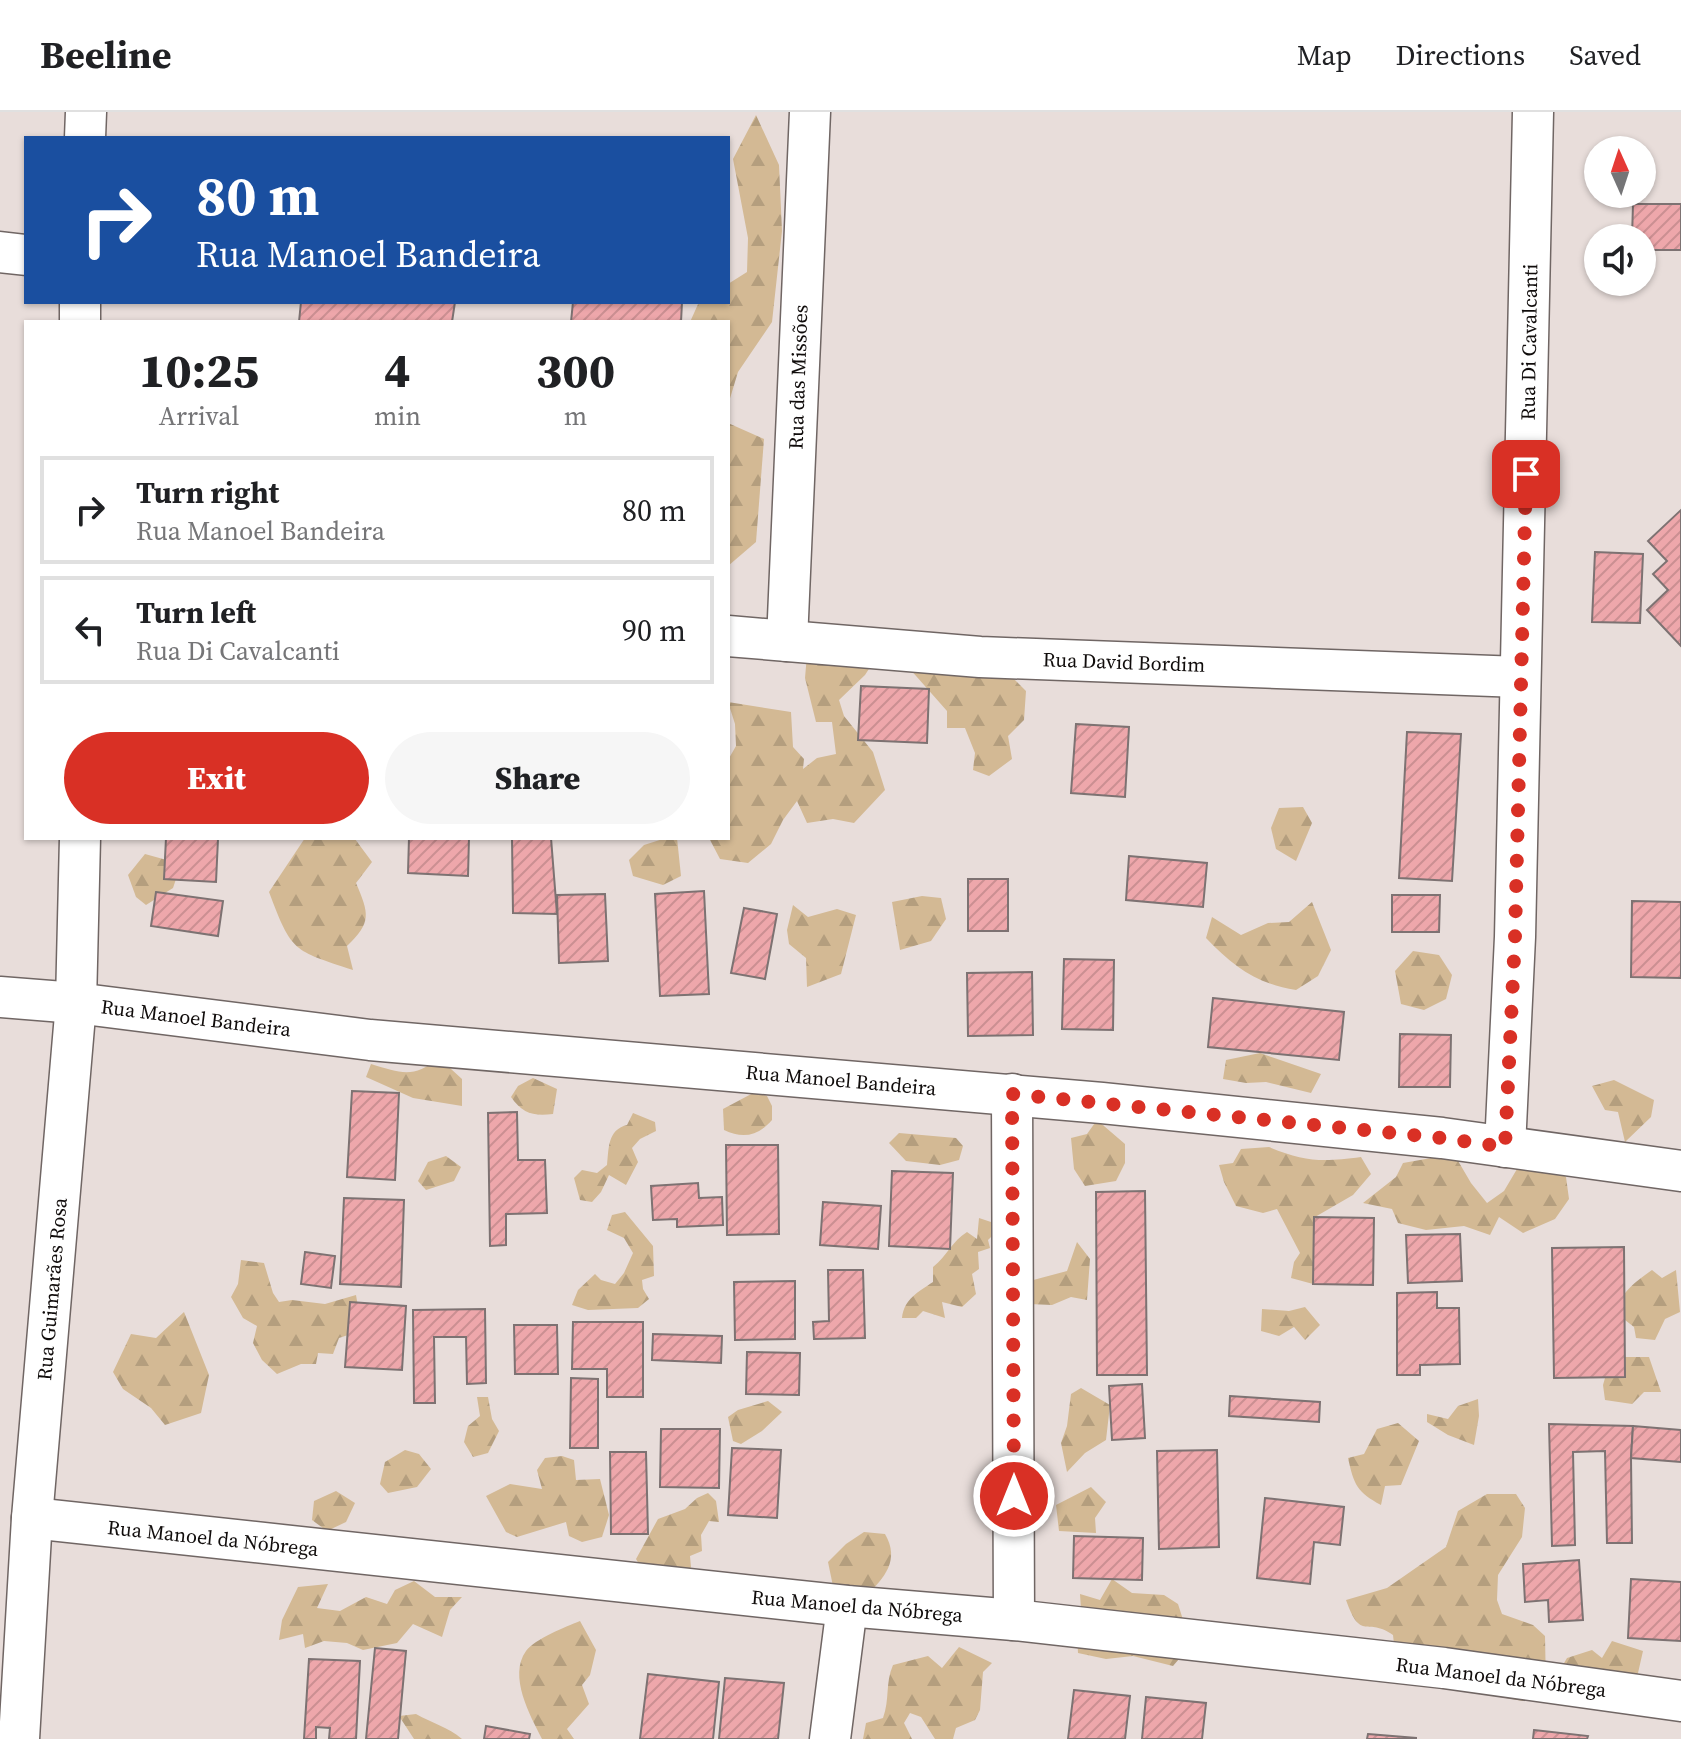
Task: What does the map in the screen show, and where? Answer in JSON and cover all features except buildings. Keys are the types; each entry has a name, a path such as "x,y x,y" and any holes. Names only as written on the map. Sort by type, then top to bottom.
{"street":[{"path":"85,136 86,112"},
{"name":"Rua das Missões","path":"787,641 810,112"},
{"name":"Rua Di Cavalcanti","path":"1505,1147 1515,937 1533,112"},
{"path":"0,252 24,255"},
{"name":"Rua David Bordim","path":"730,636 980,657 1520,677"},
{"name":"Rua Guimarães Rosa","path":"19,1739 32,1518 76,1003 80,840"},
{"name":"Rua Manoel Bandeira","path":"0,997 76,1003 370,1040 1012,1094 1442,1138 1681,1171"},
{"path":"1012,1094 1014,1620"},
{"name":"Rua Manoel da Nóbrega","path":"32,1518 847,1606 1014,1620 1444,1668 1681,1701"},
{"path":"830,1739 847,1606"}],"green space":[{"path":"756,115 779,165 782,231 772,322 738,372 730,398 730,320 691,320 698,304 730,304 730,283 747,272 748,238 733,159"},
{"path":"730,424 764,439 756,542 730,564"},
{"path":"847,625 882,649 865,675 839,700 844,716 873,752 885,790 854,823 833,819 807,823 797,801 771,844 748,863 720,859 710,840 730,840 730,756 736,746 730,702 791,712 793,747 804,759 803,769 817,758 836,754 832,722 816,722 805,678 808,643"},
{"path":"909,668 1008,673 1026,691 1024,720 1008,736 1012,759 989,776 973,770 975,753 965,728 947,728 947,711"},
{"path":"1303,807 1312,823 1296,861 1276,849 1271,828 1279,808"},
{"path":"304,840 356,840 372,862 356,883 366,917 361,930 347,946 353,970 306,953 297,946 283,927 269,892"},
{"path":"660,840 677,840 681,876 663,885 633,876 629,860 644,845"},
{"path":"145,854 181,864 173,888 146,905 136,897 128,875"},
{"path":"922,896 941,898 946,919 931,941 900,950 892,902"},
{"path":"1312,902 1331,950 1318,976 1296,990 1269,983 1246,972 1206,938 1212,917 1241,935 1268,923 1289,922"},
{"path":"793,905 808,917 837,909 856,915 841,974 807,987 806,958 789,944 787,930"},
{"path":"1413,951 1439,955 1452,975 1446,999 1424,1010 1401,1004 1395,971"},
{"path":"1260,1053 1321,1074 1311,1093 1266,1082 1223,1079 1226,1060"},
{"path":"439,1058 462,1079 462,1106 413,1098 366,1077 371,1064 414,1072"},
{"path":"533,1078 557,1089 553,1114 529,1113 511,1097 518,1086"},
{"path":"1614,1080 1654,1100 1651,1117 1625,1142 1618,1112 1605,1110 1592,1086"},
{"path":"755,1092 767,1096 772,1106 772,1120 761,1130 750,1134 724,1130 723,1109"},
{"path":"633,1113 655,1122 656,1131 640,1139 632,1148 638,1162 626,1185 609,1175 592,1202 580,1200 574,1178 582,1170 597,1173 607,1165 612,1136 620,1127 627,1125"},
{"path":"1097,1120 1125,1144 1125,1163 1116,1181 1085,1186 1074,1169 1071,1138 1087,1134"},
{"path":"899,1133 956,1138 963,1146 959,1160 940,1165 906,1161 889,1143"},
{"path":"1269,1147 1314,1160 1361,1157 1371,1174 1353,1195 1315,1217 1313,1284 1291,1278 1294,1262 1300,1253 1277,1209 1263,1213 1236,1206 1224,1182 1219,1165 1233,1163 1241,1149"},
{"path":"1454,1154 1487,1203 1504,1191 1517,1169 1547,1162 1566,1177 1569,1199 1555,1219 1523,1233 1499,1217 1490,1235 1464,1226 1426,1230 1398,1223 1392,1209 1363,1203 1396,1177 1403,1163"},
{"path":"446,1156 461,1167 454,1181 426,1190 418,1181 428,1162"},
{"path":"625,1212 653,1246 654,1276 642,1280 649,1299 638,1308 588,1310 572,1305 578,1290 595,1274 601,1280 615,1284 624,1273 633,1253 624,1238 607,1230 612,1215"},
{"path":"979,1218 991,1222 994,1234 988,1240 990,1248 978,1252 979,1269 972,1274 976,1294 962,1307 942,1302 945,1318 923,1311 916,1318 902,1318 909,1301 933,1282 933,1267 957,1240 967,1232 977,1239"},
{"path":"1077,1242 1090,1259 1087,1300 1071,1297 1052,1305 1029,1304 1022,1283 1067,1271"},
{"path":"241,1260 264,1263 279,1302 292,1300 325,1304 356,1295 361,1324 339,1338 333,1354 318,1353 316,1364 301,1364 277,1374 262,1360 253,1343 257,1326 243,1318 231,1297 238,1284"},
{"path":"1652,1270 1662,1278 1676,1270 1680,1312 1665,1319 1655,1340 1636,1338 1634,1327 1616,1313 1625,1294"},
{"path":"1305,1307 1320,1325 1305,1340 1294,1327 1279,1336 1261,1331 1262,1309 1289,1311"},
{"path":"184,1312 209,1375 201,1413 165,1425 151,1408 123,1389 113,1372 131,1334 156,1338"},
{"path":"1611,1357 1649,1357 1661,1392 1644,1392 1632,1404 1605,1400 1603,1385"},
{"path":"1081,1388 1110,1405 1106,1440 1085,1453 1067,1472 1061,1443 1067,1426 1071,1394"},
{"path":"477,1397 488,1397 492,1419 499,1431 488,1453 473,1457 464,1442 468,1426 480,1416"},
{"path":"1478,1399 1479,1416 1474,1445 1448,1435 1427,1422 1427,1414 1448,1419 1458,1406"},
{"path":"768,1401 782,1412 762,1431 741,1444 733,1441 728,1417 738,1410"},
{"path":"1398,1423 1419,1441 1401,1485 1385,1486 1381,1505 1358,1487 1348,1458 1364,1454 1377,1429"},
{"path":"405,1450 419,1454 431,1469 417,1487 388,1493 380,1484 385,1462"},
{"path":"562,1456 574,1460 576,1480 600,1479 609,1515 602,1537 582,1542 569,1536 566,1522 517,1537 506,1532 486,1496 510,1484 542,1489 537,1470 545,1458"},
{"path":"1091,1487 1106,1502 1095,1518 1096,1533 1059,1531 1056,1505"},
{"path":"336,1491 355,1503 346,1522 327,1531 312,1520 314,1501"},
{"path":"708,1493 716,1501 719,1522 709,1521 701,1535 702,1551 690,1556 691,1567 680,1581 647,1577 636,1559 658,1519 685,1509"},
{"path":"1487,1494 1516,1494 1525,1508 1522,1537 1498,1575 1497,1600 1502,1614 1533,1625 1545,1636 1546,1687 1523,1701 1500,1697 1473,1678 1396,1662 1393,1635 1361,1625 1351,1613 1346,1600 1387,1588 1446,1547 1458,1511"},
{"path":"864,1532 885,1534 891,1552 888,1568 866,1596 834,1591 828,1562"},
{"path":"1112,1579 1132,1593 1164,1595 1178,1604 1191,1645 1173,1666 1133,1656 1106,1659 1078,1653 1076,1619 1081,1609 1080,1594 1100,1600"},
{"path":"414,1581 435,1597 462,1597 450,1610 442,1637 413,1624 397,1643 363,1650 347,1643 324,1641 305,1648 303,1634 279,1640 282,1620 298,1587 328,1584 317,1608 340,1611 366,1597 387,1604 395,1590"},
{"path":"580,1621 596,1650 590,1675 582,1685 589,1704 567,1729 574,1739 542,1739 520,1684 521,1661 536,1642"},
{"path":"1612,1641 1643,1651 1638,1673 1631,1682 1560,1670 1567,1658 1592,1650 1602,1658"},
{"path":"959,1647 992,1663 983,1672 980,1710 975,1720 956,1728 953,1739 935,1739 921,1717 910,1713 904,1723 912,1739 863,1739 866,1723 883,1718 893,1665 928,1656 942,1668"},
{"path":"416,1714 462,1739 414,1739 399,1716"}],"route":[{"path":"1014,1496 1012,1094 1505,1147 1515,937 1526,474"}]}
